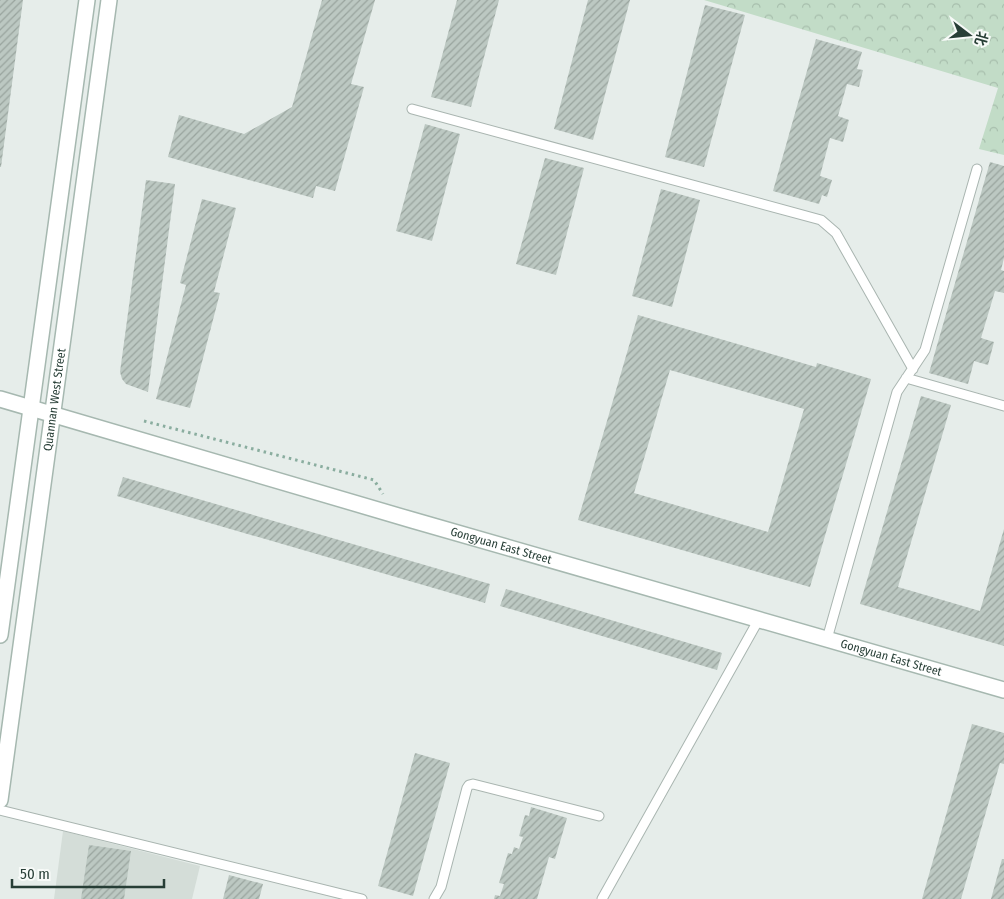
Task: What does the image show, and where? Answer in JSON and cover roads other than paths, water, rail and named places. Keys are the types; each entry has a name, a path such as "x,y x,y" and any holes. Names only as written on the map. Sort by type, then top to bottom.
{"main road":[{"name":"Quannan West Street","path":"0,635 87,0"},
{"name":"Quannan West Street","path":"0,800 110,0"},
{"name":"Gongyuan East Street","path":"0,399 1004,690"}],"lane":[{"path":"412,109 821,220 836,233 913,369"},
{"path":"827,639 897,392 925,350 977,169"},
{"path":"906,378 1004,406"},
{"path":"602,899 759,620"},
{"path":"434,899 441,887 466,788 469,785 473,784 599,816"},
{"path":"0,810 362,899"}]}
